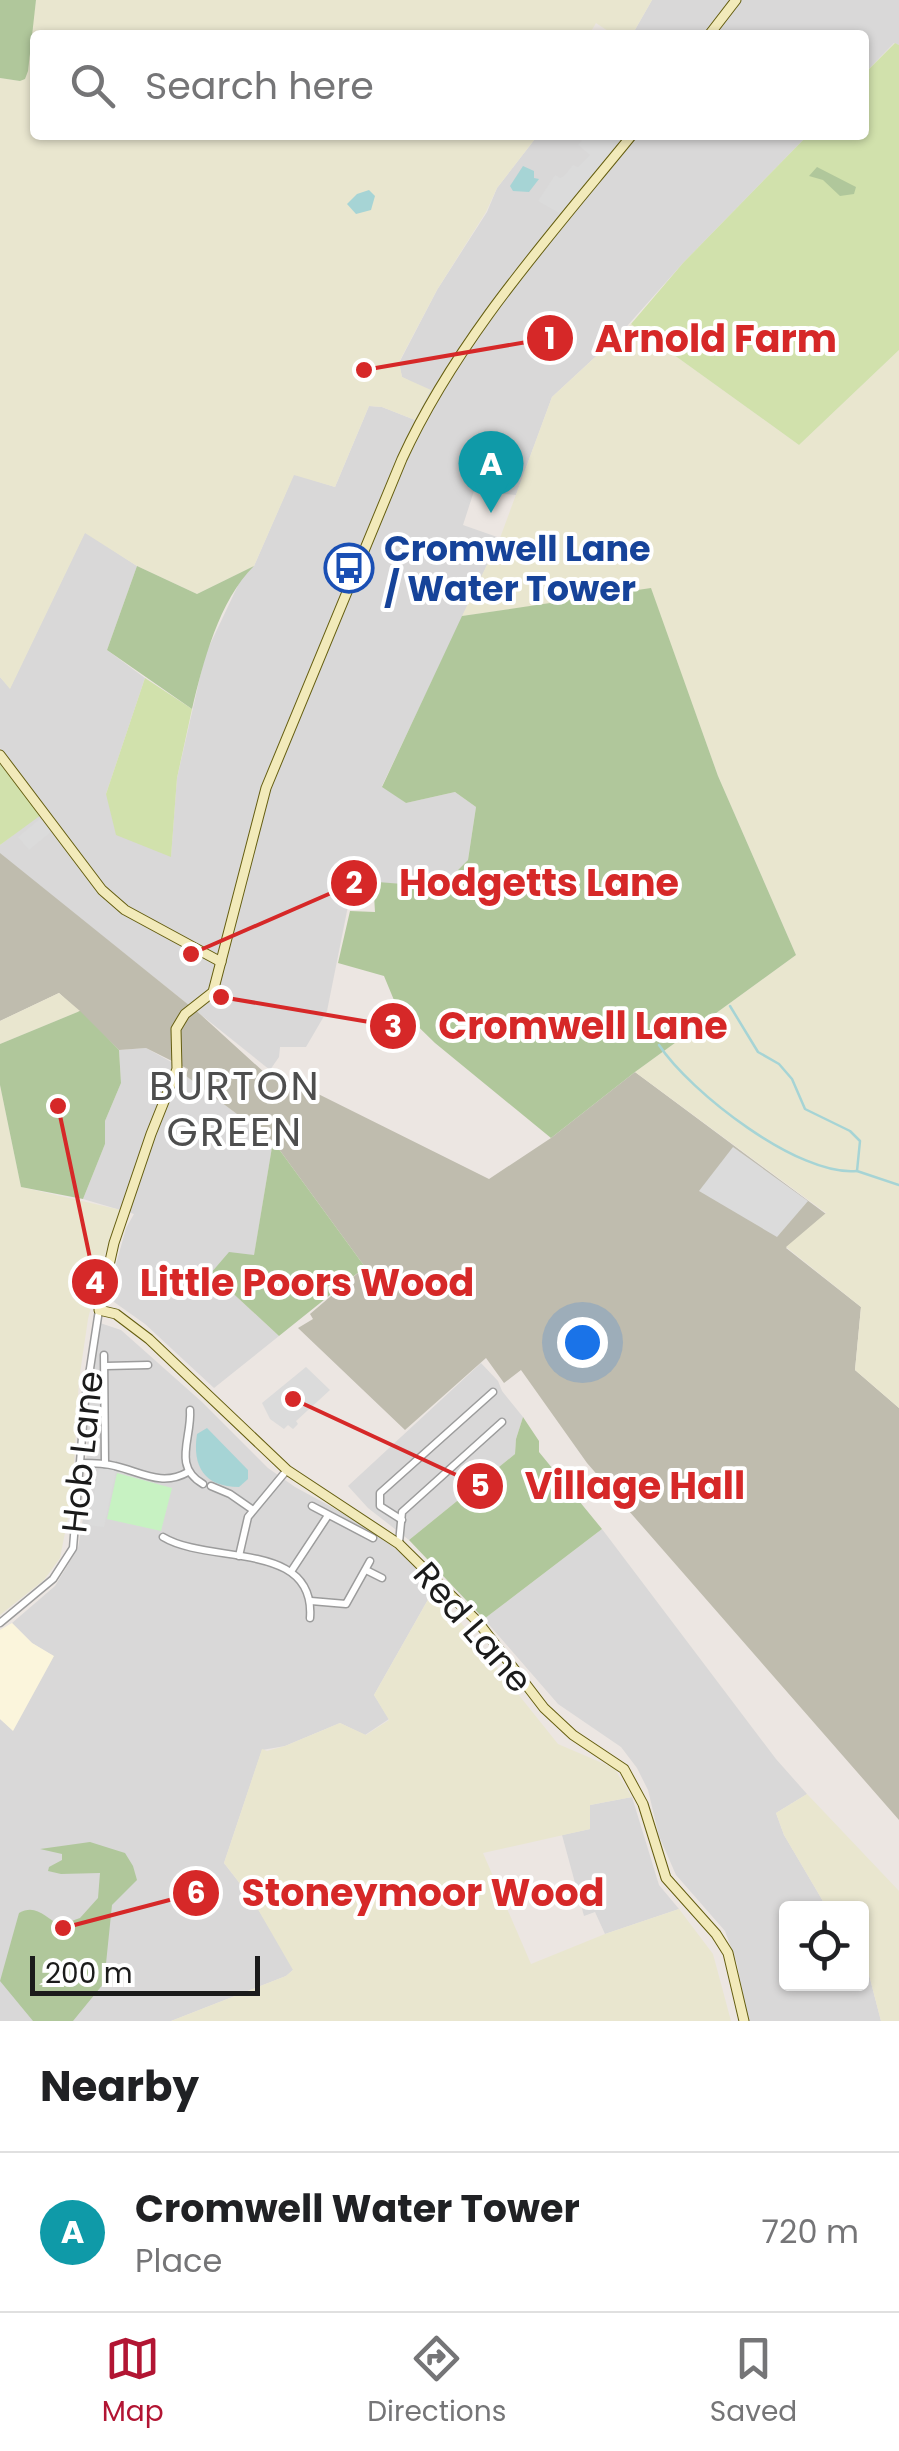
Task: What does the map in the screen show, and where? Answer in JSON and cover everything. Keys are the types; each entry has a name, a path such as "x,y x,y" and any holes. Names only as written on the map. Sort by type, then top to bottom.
{"street":[{"path":"714,30 736,0"},
{"path":"99,1310 114,1243 178,1064 176,1029 185,1014 213,992 266,786 423,413 469,342 628,140"},
{"path":"0,755 102,890 125,910 221,962"},
{"name":"Hob Lane","path":"0,1623 53,1579 73,1548 85,1401 99,1310"},
{"name":"Red Lane","path":"99,1310 116,1314 148,1339 288,1470 398,1544 478,1622 544,1708 573,1735 616,1762 631,1777 644,1804 666,1878 728,1953 744,2021"},
{"path":"104,1355 105,1464"},
{"path":"106,1366 148,1366"},
{"path":"402,1520 380,1506 380,1493 492,1392"},
{"path":"190,1410 184,1459 188,1472 253,1510"},
{"path":"398,1544 402,1512 502,1422"},
{"path":"81,1463 105,1464 160,1480 188,1472"},
{"path":"239,1556 248,1517 288,1470"},
{"path":"312,1506 373,1538"},
{"path":"292,1570 328,1517"},
{"path":"162,1537 292,1570 307,1587 310,1618"},
{"path":"311,1602 346,1604 370,1561"},
{"path":"366,1570 382,1578"}],"shaded area":[{"path":"36,0 652,0 635,30 606,30 596,23 592,30 32,30"},
{"path":"652,0 899,0 899,45 894,43 869,69 869,30 635,30"},
{"path":"30,43 30,140 534,140 497,188 399,362 402,377 431,390 415,420 369,406 335,487 294,475 254,566 197,594 137,566 85,533 10,689 0,677 0,78 25,78"},
{"path":"534,140 803,140 620,334 552,397 516,495 474,491 463,525 500,538 382,786 406,803 455,792 476,807 468,860 441,887 353,881 327,1011 306,1047 280,1047 279,1057 270,1070 0,854 0,845 47,809 0,748 0,677 10,688 85,532 137,566 107,650 145,678 106,794 171,856 177,778 205,655 241,579 254,566 294,474 335,487 369,406 415,420 408,380 402,377 399,363 437,290 487,212 497,188"},
{"path":"582,140 622,141 563,215 538,201 555,175 564,176 590,155 578,145"},
{"path":"631,324 799,445 899,350 899,1408 855,1370 861,1307 786,1247 826,1213 635,1072 796,955 718,776 651,589 462,616 500,538 552,397"},
{"path":"42,817 52,831 29,850 18,837"},
{"path":"0,853 200,1014 266,1074 270,1070 489,1179 551,1138 635,1072 826,1214 786,1248 861,1307 855,1370 899,1408 899,1820 587,1463 521,1370 504,1383 486,1358 405,1430 298,1328 313,1319 310,1314 365,1267 273,1141 186,1076 188,1069 146,1048 119,1050 59,993 0,1021"},
{"path":"59,993 80,1011 0,1044 0,1021"},
{"path":"146,1048 175,1064 273,1141 254,1256 211,1273 279,1336 214,1388 145,1324 107,1297 126,1228 134,1214 83,1199 105,1144 105,1121 121,1083 119,1050"},
{"path":"0,1085 21,1187 121,1210 102,1262 88,1319 79,1380 72,1497 60,1558 44,1580 0,1615"},
{"path":"733,1147 808,1201 777,1237 699,1191"},
{"path":"100,1323 121,1330 268,1468 359,1522 408,1558 434,1589 374,1695 389,1719 365,1735 340,1723 285,1746 262,1750 224,1863 252,1899 294,1969 286,1976 171,2021 0,2021 0,1719 13,1730 53,1656 32,1643 12,1623 55,1586 78,1548 91,1471 86,1470 88,1414"},
{"path":"481,1363 523,1417 515,1454 409,1540 368,1508 348,1486"},
{"path":"306,1367 330,1390 296,1421 293,1429 288,1425 284,1429 270,1419 262,1403"},
{"path":"100,1464 117,1466 104,1527 88,1525"},
{"path":"602,1529 776,1759 807,1794 776,1813 784,1835 823,1901 779,1901 779,1991 869,1991 869,1975 881,2021 748,2021 737,1964 725,1931 676,1875 637,1768 621,1747 558,1704 484,1619"},
{"path":"434,1589 558,1744 614,1768 632,1797 590,1805 590,1829 483,1853 531,1964 679,1909 713,1954 731,2021 171,2021 293,1970 252,1899 224,1863 262,1749 285,1746 340,1723 366,1735 389,1720 374,1695"},
{"path":"12,1623 32,1643 54,1656 13,1731 0,1719 0,1630"},
{"path":"807,1794 899,1891 899,2021 881,2021 869,1975 869,1901 823,1901 784,1835 776,1813"},
{"path":"632,1797 659,1885 679,1909 605,1934 595,1912 584,1916 562,1835 590,1829 590,1805"}],"green space":[{"path":"0,0 36,0 25,79 0,78"},
{"path":"895,43 899,45 899,350 799,445 631,324 683,263 803,140 869,140 869,69"},
{"path":"817,167 856,187 854,194 840,196 823,180 809,176"},
{"path":"137,566 197,594 254,566 222,614 192,709 107,650"},
{"path":"651,588 718,776 796,955 551,1138 435,1043 396,1005 384,976 338,963 350,911 375,912 374,895 365,881 441,887 468,860 476,807 455,792 406,803 382,787 462,616"},
{"path":"145,678 192,709 177,778 171,857 116,835 106,794"},
{"path":"0,764 41,815 0,845"},
{"path":"80,1011 119,1050 121,1083 105,1121 105,1144 83,1199 21,1187 0,1085 0,1044"},
{"path":"273,1141 365,1267 279,1336 211,1273 229,1252 254,1255"},
{"path":"523,1417 539,1441 539,1452 602,1529 484,1619 409,1540 515,1454"},
{"path":"117,1473 172,1488 161,1531 107,1519"},
{"path":"90,1842 125,1853 137,1880 112,1905 104,1983 73,2021 33,2021 0,1981 19,1913 36,1911 60,1925 80,1918 98,1898 100,1873 48,1871 62,1860 62,1854 40,1849"}],"water":[{"path":"523,166 534,171 534,178 539,179 529,192 513,191 510,186"},
{"path":"369,190 375,196 371,210 356,214 347,204 357,194"},
{"path":"207,1428 248,1470 248,1479 239,1487 209,1479 199,1465 197,1434"}],"waterway":[{"path":"730,1006 758,1052 779,1064 792,1079 805,1109 850,1131 860,1141 857,1171 899,1185"},
{"path":"659,1045 695,1085 748,1128 806,1160 833,1169 857,1171"}],"place":[{"name":"Arnold Farm","path":"364,370"},
{"name":"Cromwell Water Tower","path":"491,513"},
{"name":"Cromwell Lane / Water Tower","path":"349,568"},
{"name":"Hodgetts Lane","path":"191,954"},
{"name":"Cromwell Lane","path":"221,997"},
{"name":"Little Poors Wood","path":"58,1106"},
{"name":"Village Hall","path":"293,1399"},
{"name":"Stoneymoor Wood","path":"63,1928"}],"district":[{"name":"BURTON GREEN","path":"235,1109"}]}
